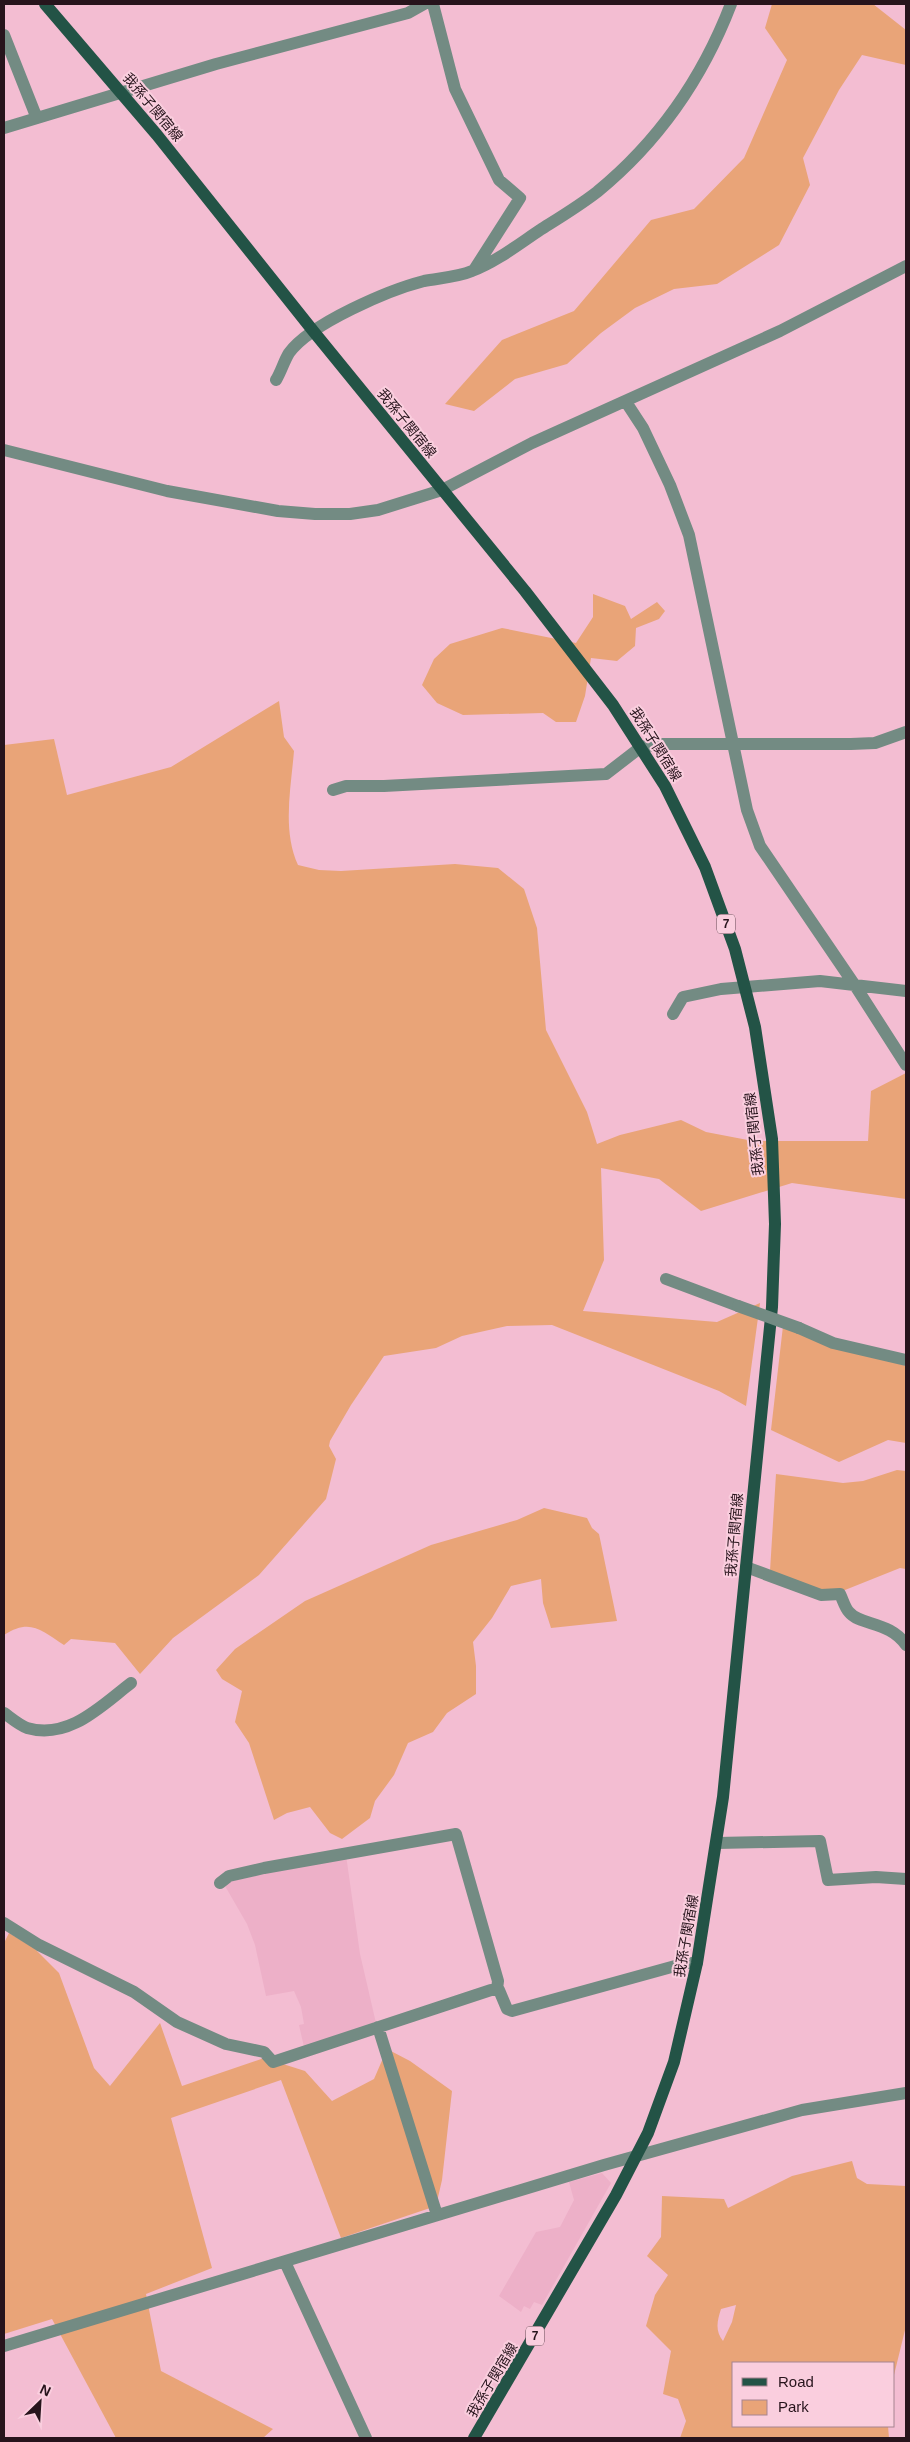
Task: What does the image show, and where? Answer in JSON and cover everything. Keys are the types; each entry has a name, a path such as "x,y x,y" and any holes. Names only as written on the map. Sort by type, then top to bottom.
{"main road":[{"name":"我孫子関宿線","path":"45,4 121,92 564,640 641,747 684,822 705,867 735,949 755,1027 772,1139 774,1224 772,1307 723,1797 697,1962 674,2062 653,2121 637,2157 474,2438"}],"street":[{"path":"4,128 36,116 408,13 424,4"},
{"path":"433,4 455,88 499,180 520,198 472,271"},
{"path":"276,380 289,353 314,332 366,301 423,282 472,271 508,251 596,193 631,161 670,116 699,73 719,34 731,4"},
{"path":"4,35 36,116"},
{"path":"4,450 167,491 278,511 315,514 378,510 442,490 532,443 780,331 906,266"},
{"path":"626,402 643,428 689,535 747,810 760,846 856,987 906,1065"},
{"path":"333,790 346,786 392,786 606,774 641,747 660,744 792,746 859,744 875,742 906,732"},
{"path":"673,1014 683,997 721,989 746,989 820,981 856,987 906,991"},
{"path":"666,1279 799,1328 833,1343 906,1360"},
{"path":"746,1567 821,1595 840,1594 847,1611 852,1616 876,1624 900,1636 906,1645"},
{"path":"4,1713 26,1728 61,1728 75,1725 131,1683"},
{"path":"220,1882 229,1876 264,1868 456,1834 498,1981 497,1989 507,2009 512,2011 686,1963 697,1962"},
{"path":"717,1843 820,1841 828,1880 876,1877 906,1879"},
{"path":"4,1923 39,1945 134,1992 177,2022 226,2044 264,2052 273,2062 497,1989"},
{"path":"378,2027 437,2216"},
{"path":"4,2346 437,2216 802,2110 906,2093"},
{"path":"285,2262 366,2438"}],"shaded area":[{"path":"346,1855 360,1954 376,2023 304,2047 299,2025 304,2024 301,2007 294,1991 266,1996 255,1945 247,1924 225,1886 227,1882"},
{"path":"602,2173 611,2183 542,2305 534,2302 530,2309 524,2306 521,2312 499,2296 536,2232 560,2227 574,2200 569,2182"}],"green space":[{"path":"772,4 873,4 906,30 906,65 862,55 839,90 803,158 810,185 779,245 717,284 674,289 635,308 601,333 567,364 515,379 474,411 445,404 502,340 574,311 651,220 694,209 744,158 787,60 765,28"},
{"path":"593,594 625,606 631,619 657,602 665,611 659,619 636,628 635,646 617,661 591,658 585,696 576,722 556,722 543,713 463,715 437,703 422,685 434,659 450,644 502,628 576,643 593,617"},
{"path":"279,701 284,737 294,751 289,823 293,852 298,865 319,870 341,871 455,864 498,868 524,889 537,928 546,1030 587,1112 597,1144 620,1135 681,1120 706,1132 753,1141 868,1141 871,1091 906,1073 906,1199 792,1183 701,1211 659,1179 601,1168 604,1260 583,1311 717,1322 760,1303 746,1406 719,1391 552,1325 507,1326 462,1336 436,1348 384,1356 351,1405 330,1441 329,1446 336,1459 326,1499 259,1575 173,1638 140,1674 115,1643 71,1639 64,1645 42,1631 28,1627 21,1627 4,1635 4,745 54,739 67,795 171,767"},
{"path":"783,1326 906,1366 906,1443 888,1440 839,1462 771,1430"},
{"path":"897,1470 906,1471 906,1569 900,1568 845,1590 828,1593 770,1571 776,1474 843,1483 863,1481"},
{"path":"544,1508 587,1518 592,1528 599,1534 617,1621 551,1628 543,1603 541,1579 511,1586 492,1618 473,1642 476,1666 476,1694 447,1713 433,1732 408,1743 394,1775 375,1801 370,1818 342,1839 330,1833 310,1807 287,1813 274,1820 249,1743 235,1722 242,1691 222,1679 216,1670 235,1649 305,1601 431,1545 517,1520"},
{"path":"9,1933 34,1948 59,1973 94,2068 110,2086 160,2023 182,2086 264,2058 305,2071 332,2101 374,2079 387,2049 410,2061 452,2091 442,2180 436,2206 341,2238 281,2080 171,2118 212,2268 146,2294 161,2371 273,2429 263,2438 116,2438 52,2319 4,2334 4,1943"},
{"path":"852,2161 857,2178 867,2184 906,2186 906,2326 895,2371 895,2362 732,2362 732,2427 888,2427 889,2438 680,2438 686,2421 678,2399 663,2394 671,2351 646,2326 655,2295 668,2275 647,2256 661,2237 662,2196 724,2199 728,2208 792,2176","holes":["736,2305 732,2322 723,2341 718,2326 721,2309"]}]}
